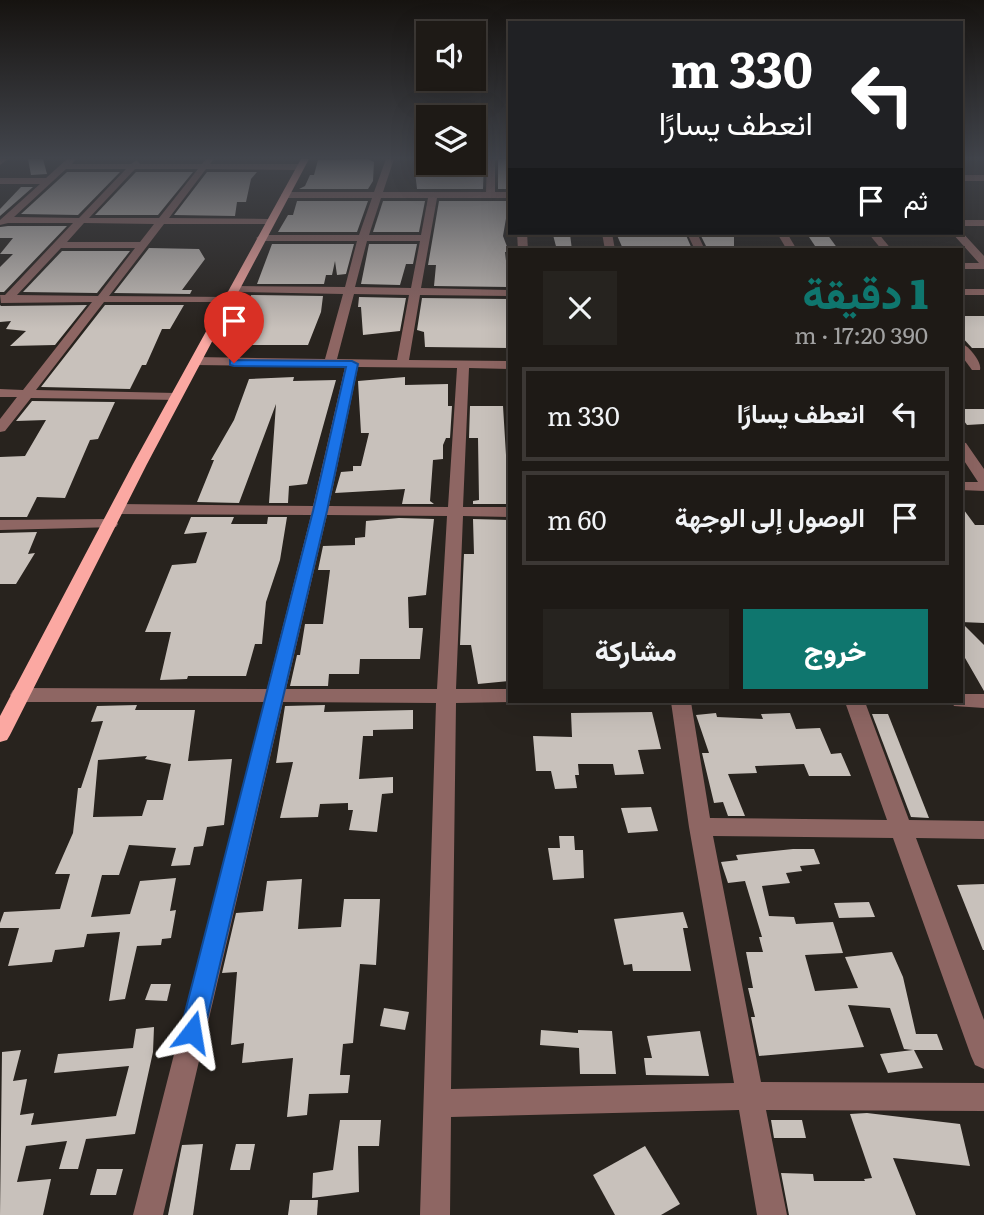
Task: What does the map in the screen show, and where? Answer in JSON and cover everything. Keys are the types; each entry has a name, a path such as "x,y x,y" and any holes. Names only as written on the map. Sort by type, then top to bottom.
{"main road":[{"path":"0,735 5,716 20,695 273,216"}],"street":[{"path":"3,301 89,216"},
{"path":"0,428 98,299 166,216"},
{"path":"330,364 371,216"},
{"path":"402,365 429,216"},
{"path":"3,222 269,222"},
{"path":"963,223 984,223"},
{"path":"959,235 984,264"},
{"path":"261,238 424,238"},
{"path":"61,245 144,245"},
{"path":"963,266 984,264"},
{"path":"3,301 349,291 508,293"},
{"path":"963,292 984,292"},
{"path":"963,348 980,367"},
{"path":"196,361 508,365"},
{"path":"148,1215 320,511 352,364"},
{"path":"435,1215 446,695 463,365"},
{"path":"0,393 176,397"},
{"path":"963,449 984,480"},
{"path":"963,486 984,486"},
{"path":"118,509 508,512"},
{"path":"0,525 110,524"},
{"path":"20,695 275,693 508,696"},
{"path":"963,701 984,701"},
{"path":"681,703 700,827 772,1215"},
{"path":"855,703 984,1056"},
{"path":"700,827 984,830"},
{"path":"438,1103 751,1096 984,1097"}],"building":[{"path":"288,216 363,216 357,232 278,232"},
{"path":"378,216 422,216 419,232 373,232"},
{"path":"436,216 506,216 503,236 508,249 505,252 508,287 434,286 436,265 428,265"},
{"path":"67,226 4,292 0,292 0,267 13,254 0,254 13,238 0,238 0,227"},
{"path":"553,235 570,235 572,248 556,248"},
{"path":"617,235 686,235 692,248 623,248"},
{"path":"700,235 734,235 734,246 707,248"},
{"path":"808,235 828,235 837,248 816,248"},
{"path":"272,244 354,244 346,274 337,275 335,261 332,275 326,275 324,284 257,284"},
{"path":"369,244 417,244 413,264 406,264 400,285 361,284"},
{"path":"149,248 199,249 205,259 182,290 192,290 190,294 114,293"},
{"path":"62,251 130,251 97,293 23,292"},
{"path":"251,295 323,296 321,312 308,345 232,345 243,326"},
{"path":"359,297 406,298 400,331 363,335"},
{"path":"422,298 508,299 508,348 425,347 424,332 417,330"},
{"path":"0,305 87,305 55,345 10,346 26,331 6,329 11,321 0,322"},
{"path":"105,305 184,305 170,329 162,329 146,365 142,365 130,389 41,387"},
{"path":"963,316 984,316 984,348 972,348 963,338"},
{"path":"294,377 293,381 336,380 307,484 289,486 288,503 269,503 276,404 239,503 197,502 214,460 211,460 234,420 249,379"},
{"path":"405,377 405,385 448,384 448,406 452,406 450,438 446,438 443,445 443,459 433,460 430,501 434,504 402,504 405,489 335,493 341,472 353,471 353,466 361,466 369,433 361,433 358,381"},
{"path":"32,401 115,402 98,439 90,440 65,498 37,497 27,517 0,517 0,457 25,456 46,420 16,421"},
{"path":"470,406 503,406 508,504 473,504 473,501 479,500 478,438 469,438"},
{"path":"963,409 984,409 984,424 967,425 963,420"},
{"path":"963,509 975,525 984,525 984,623 963,622"},
{"path":"191,517 234,517 231,524 267,524 268,517 287,517 280,560 266,602 262,644 255,644 246,676 188,676 187,679 160,680 171,632 145,632 172,565 196,563 207,532 184,534"},
{"path":"434,519 426,595 408,597 409,628 423,628 420,659 360,659 359,674 329,674 328,686 290,686 297,655 300,655 305,624 323,624 330,570 318,570 323,546 355,545 355,538 365,537 366,521"},
{"path":"473,519 508,520 508,681 478,684 471,645 460,645 464,554 474,554"},
{"path":"37,532 28,554 35,553 16,584 0,584 0,533"},
{"path":"963,624 984,645 984,691 963,654"},
{"path":"137,705 135,710 195,710 188,761 232,759 224,825 207,827 203,846 194,847 190,865 171,866 176,848 129,845 119,875 102,875 91,917 130,914 140,881 176,878 170,911 176,910 171,938 162,939 161,945 137,946 125,999 109,1001 120,932 87,934 84,947 55,950 52,962 8,966 19,928 0,928 4,912 60,909 70,874 55,874 73,833 78,788 81,788 103,721 91,722 97,706","holes":["147,756 145,759 171,764 163,800 147,800 142,816 93,817 98,760"]},
{"path":"325,705 324,712 413,710 413,729 373,730 373,736 363,736 359,779 393,777 393,793 382,794 377,832 349,830 353,810 348,810 348,803 320,804 318,817 280,818 293,762 276,763 285,706"},
{"path":"652,712 661,749 638,750 644,774 615,775 613,764 578,764 579,775 575,775 577,788 555,789 551,771 536,771 533,736 572,737 571,713"},
{"path":"716,713 717,717 763,719 761,714 790,713 796,729 820,728 831,754 841,753 851,776 809,776 804,764 755,766 757,773 728,774 745,816 728,816 723,802 714,803 702,753 709,753 696,715"},
{"path":"872,714 888,714 929,818 911,817"},
{"path":"651,807 658,831 628,833 621,808"},
{"path":"559,836 574,836 575,850 583,850 584,878 553,880 548,848 560,848"},
{"path":"814,849 820,864 800,866 802,871 786,873 790,883 762,886 769,916 794,917 796,924 833,922 843,953 805,955 815,991 858,988 845,957 892,952 903,977 916,1034 937,1034 943,1050 914,1050 923,1068 888,1073 880,1054 913,1050 904,1049 890,1008 848,1005 864,1047 759,1056 751,1017 755,1017 748,988 753,988 746,952 763,952 759,937 762,937 745,881 728,883 721,862 738,860 736,855"},
{"path":"302,879 298,929 341,927 344,899 380,899 376,965 360,964 353,1043 343,1044 340,1075 350,1075 348,1093 309,1094 307,1115 287,1117 293,1058 242,1063 244,1043 231,1045 237,972 222,973 236,913 263,911 267,881"},
{"path":"984,884 984,950 983,950 957,885"},
{"path":"869,902 875,917 839,918 834,903"},
{"path":"683,912 688,928 683,928 691,971 633,971 632,964 624,965 614,919"},
{"path":"151,984 171,984 167,1001 145,1000"},
{"path":"384,1008 409,1012 405,1030 380,1026"},
{"path":"154,1027 153,1052 135,1134 86,1139 78,1169 59,1169 67,1141 26,1146 17,1182 51,1179 43,1215 0,1215 2,1052 21,1050 13,1081 27,1079 20,1115 34,1113 31,1125 116,1116 129,1066 54,1073 58,1054 133,1048 136,1029"},
{"path":"541,1030 578,1033 578,1030 612,1031 616,1074 580,1074 579,1048 540,1045"},
{"path":"700,1031 709,1076 646,1075 644,1058 652,1058 647,1036"},
{"path":"867,1113 960,1124 970,1166 893,1158 916,1215 789,1215 781,1173 813,1174 814,1181 865,1181 864,1179 872,1178 850,1114"},
{"path":"340,1120 381,1120 379,1146 358,1146 359,1192 312,1198 313,1173 333,1170"},
{"path":"771,1120 802,1120 806,1138 774,1138"},
{"path":"203,1144 193,1215 168,1215 182,1145"},
{"path":"236,1144 255,1144 250,1170 230,1170"},
{"path":"645,1146 680,1204 661,1215 615,1215 593,1175"},
{"path":"97,1169 123,1169 116,1195 90,1195"},
{"path":"290,1200 318,1200 317,1215 288,1215"}],"route":[{"path":"192,1032 320,511 352,364 234,363"}]}
